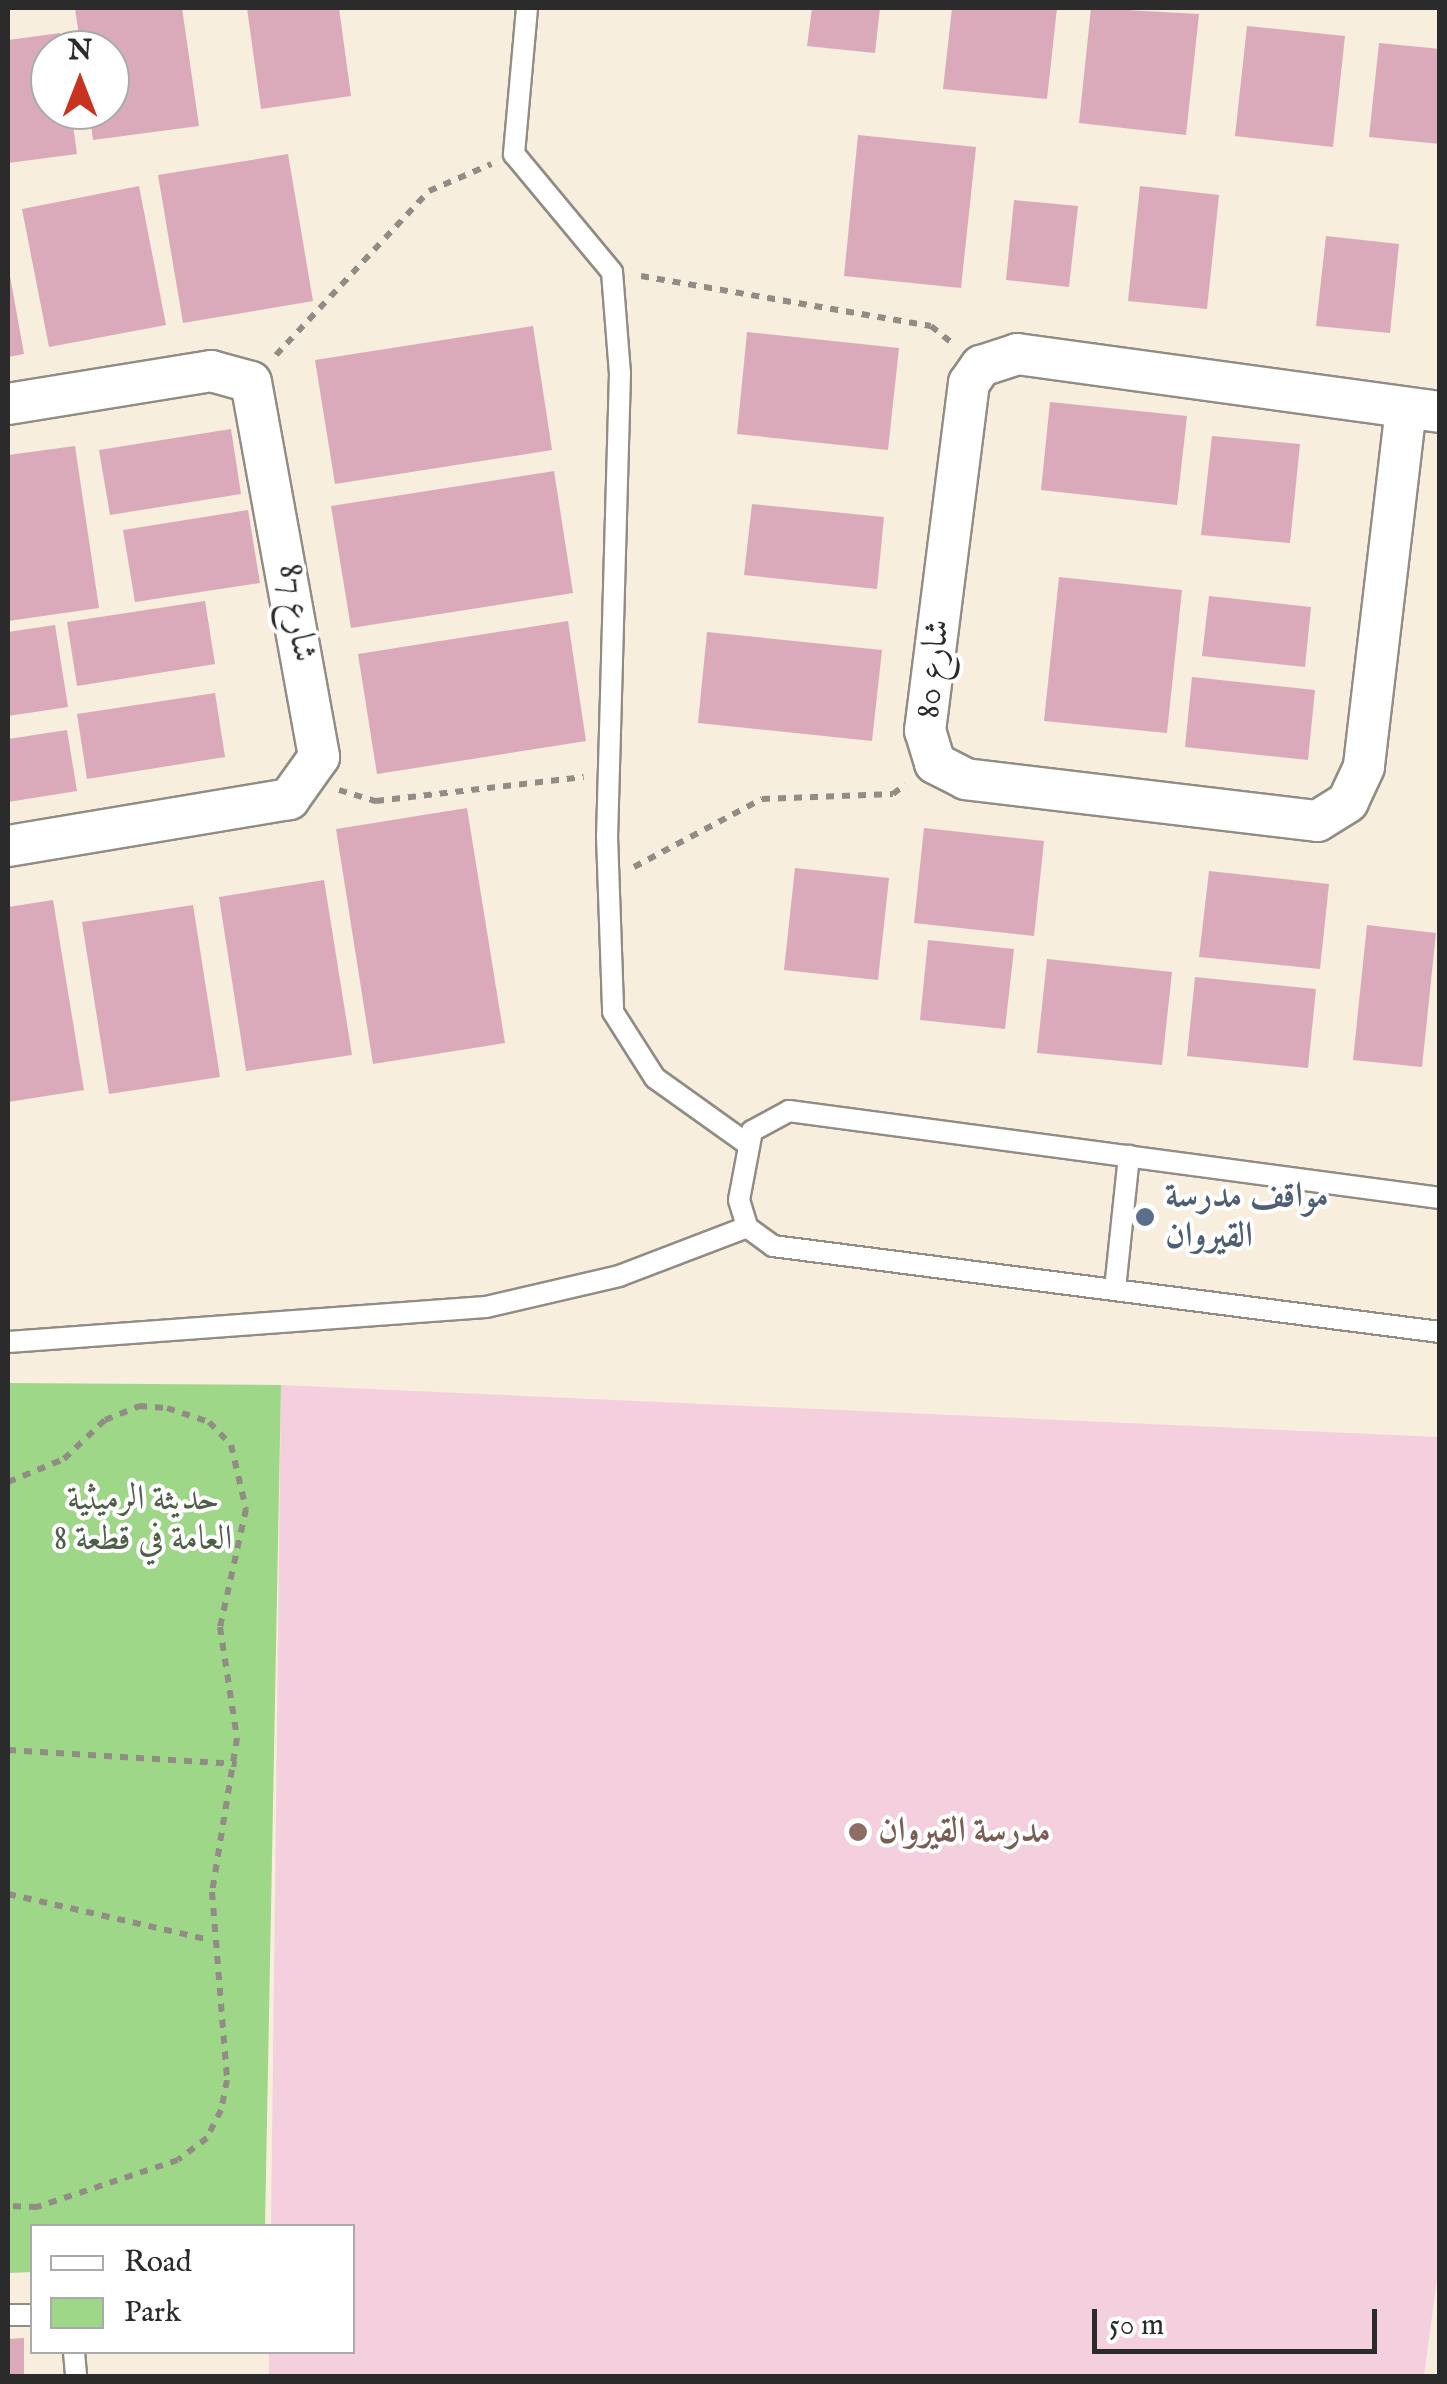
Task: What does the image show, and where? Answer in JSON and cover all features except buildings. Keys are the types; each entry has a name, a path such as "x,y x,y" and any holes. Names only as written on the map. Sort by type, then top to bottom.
{"street":[{"name":"شارع 80","path":"1017,354 1423,410 1364,768 1348,802 1317,821 966,779 935,763 925,731 969,383 981,366 1017,354"},
{"path":"8,404 211,371 251,382"},
{"name":"شارع 87","path":"251,382 319,757 309,781"},
{"path":"8,846 289,799 309,781"}],"lane":[{"path":"527,8 514,154 612,272 620,372 608,774 608,984 624,1038 655,1078 746,1144"},
{"path":"1440,1198 789,1111 762,1120 746,1144 739,1200 747,1227 773,1246 1440,1332"},
{"path":"1115,1288 1129,1156"},
{"path":"8,1342 486,1308 619,1276 747,1227"}],"path":[{"path":"251,382 429,191 514,154"},
{"path":"612,272 931,326 981,366"},
{"path":"610,880 762,799 892,794 935,763"},
{"path":"309,781 376,801 608,774"},
{"path":"8,1482 47,1469 80,1436 138,1406 209,1422 231,1445 246,1509 220,1627 237,1764 211,1940 227,2080 206,2138 160,2166 37,2207 8,2206"},
{"path":"8,1750 237,1764"},
{"path":"8,1894 211,1940"}],"shaded area":[{"name":"مدرسة القيروان","path":"281,1385 1439,1437 1440,2256 1424,2376 269,2376 269,2354 355,2354 355,2224 271,2224"}],"green space":[{"name":"حديثة الرميثية العامة في قطعة 8","path":"8,1383 281,1385 265,2224 30,2224 30,2272 8,2273"}],"place":[{"name":"مواقف مدرسة القيروان","path":"1145,1217"},
{"name":"مدرسة القيروان","path":"858,1832"}]}
